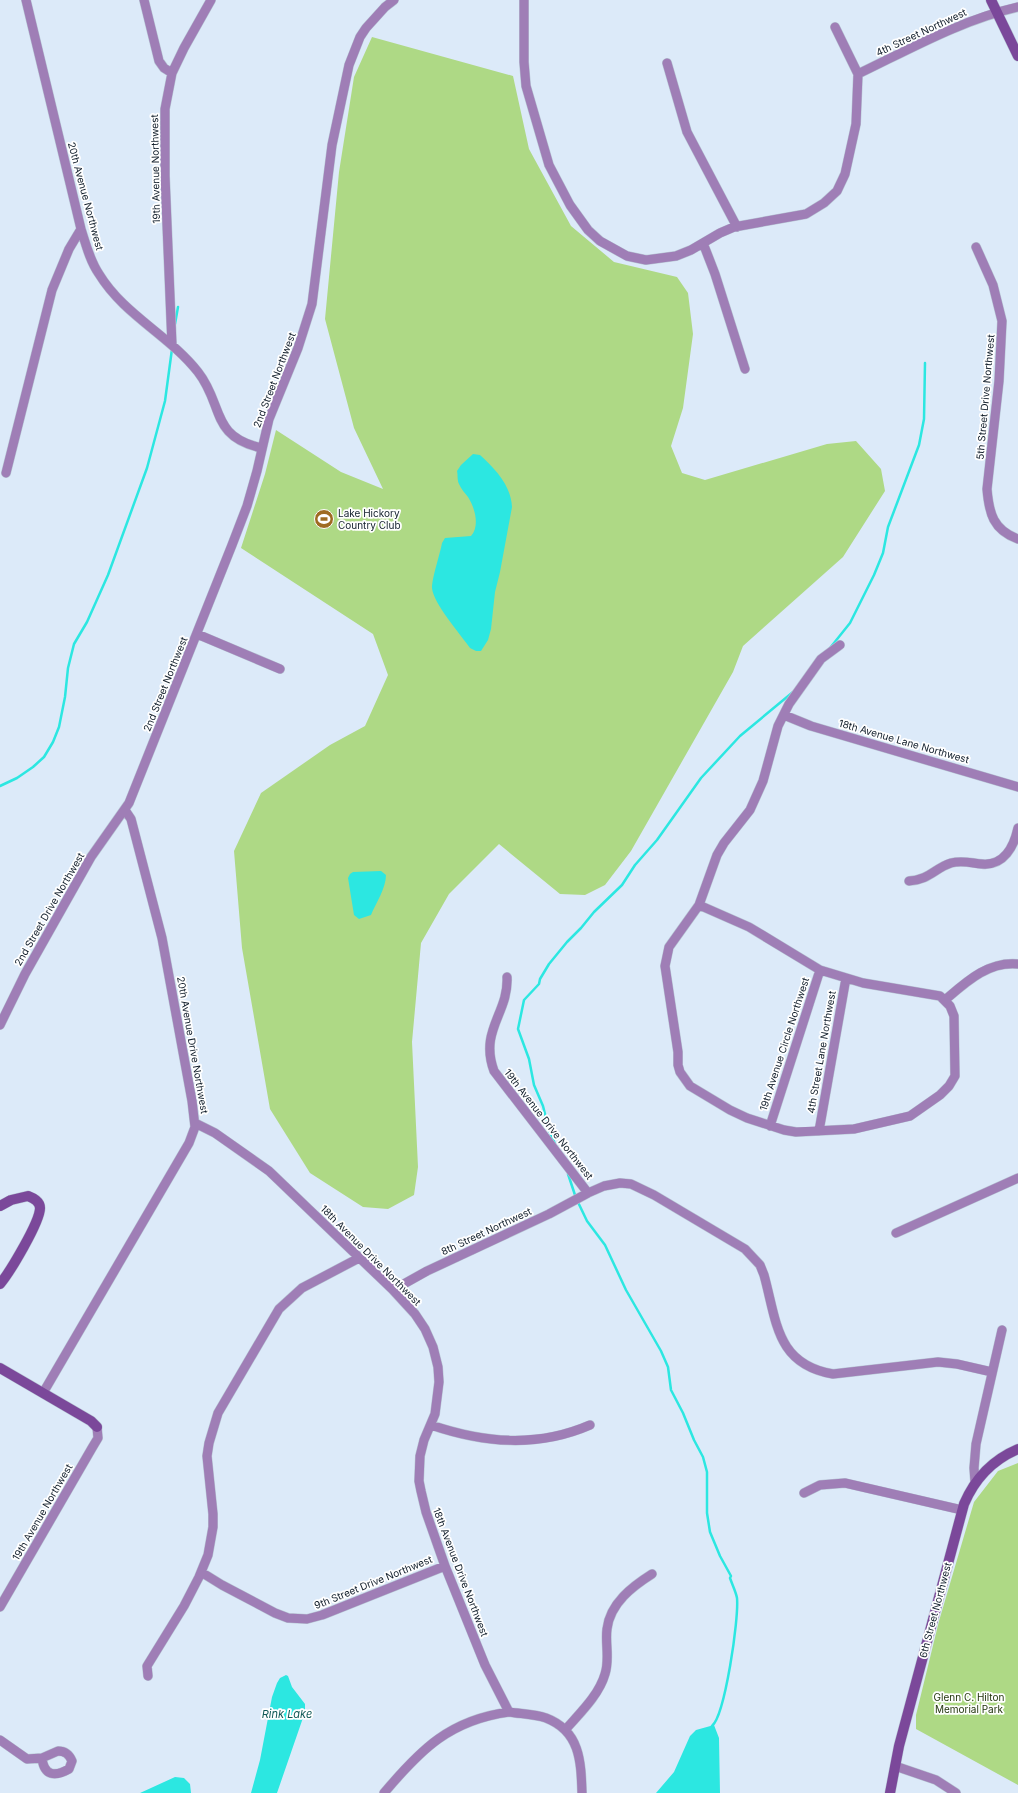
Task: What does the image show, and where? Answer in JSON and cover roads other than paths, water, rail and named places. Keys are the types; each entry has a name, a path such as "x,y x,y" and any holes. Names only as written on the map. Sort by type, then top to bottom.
{"street":[{"name":"20th Avenue Northwest","path":"26,0 81,230 92,263 105,283 128,309 172,345 204,380 220,418 230,433 243,443 262,448"},
{"path":"144,0 159,61 164,68 172,73"},
{"name":"19th Avenue Northwest","path":"172,345 164,126 167,96 172,73 211,0"},
{"name":"2nd Street Northwest","path":"125,810 132,796 247,506 269,419 298,348 312,304 332,145 349,65 360,37 366,28 385,7 394,0"},
{"path":"524,0 524,62 526,86 549,165 558,184 588,230 600,240 627,256 646,260 676,256 720,233 737,227 806,214 824,203 837,191 845,174 856,124 858,74 835,27"},
{"path":"991,0 1018,56"},
{"name":"4th Street Northwest","path":"858,74 922,42 963,24 997,12 1018,7"},
{"path":"667,63 687,132 737,227"},
{"path":"6,473 52,290 69,249 81,230"},
{"path":"703,243 715,274 745,369"},
{"name":"5th Street Drive Northwest","path":"976,247 993,285 1002,321 999,381 987,488 988,503 991,516 999,528 1009,536 1018,540"},
{"path":"197,634 280,669"},
{"path":"699,905 717,855 724,843 750,810 758,792 778,726 789,704 821,659 840,645"},
{"name":"18th Avenue Lane Northwest","path":"784,715 811,726 1018,787"},
{"name":"2nd Street Drive Northwest","path":"0,1025 24,974 91,857 109,830 125,810"},
{"name":"20th Avenue Drive Northwest","path":"43,1393 193,1135 194,1123 192,1101 162,938 131,819 125,810"},
{"path":"909,881 923,879 950,863 968,862 984,865 999,861 1011,849 1018,828"},
{"name":"19th Avenue Circle Northwest","path":"699,905 749,927 820,970 863,983 940,996 950,1006 954,1016 955,1076 949,1086 940,1095 910,1116 854,1129 796,1132 784,1130 747,1118 723,1106 690,1086 680,1072 665,966 666,956 674,938 699,905"},
{"path":"945,1000 982,971 1006,963 1018,964"},
{"name":"19th Avenue Circle Northwest","path":"770,1126 820,970"},
{"name":"19th Avenue Drive Northwest","path":"507,977 508,988 492,1031 490,1055 494,1071 588,1193 612,1184 631,1184 654,1195 745,1249 760,1265 782,1341 791,1354 808,1366 833,1374 938,1362 957,1364 992,1372"},
{"name":"4th Street Lane Northwest","path":"819,1131 846,978"},
{"name":"18th Avenue Drive Northwest","path":"194,1123 215,1133 268,1171 393,1290 422,1323 433,1347 438,1367 439,1382 437,1401 431,1425 424,1440 420,1456 419,1481 426,1512 445,1566 485,1665 509,1712"},
{"path":"896,1233 1018,1178"},
{"name":"8th Street Northwest","path":"393,1290 427,1270 549,1214 588,1193"},
{"path":"0,1206 11,1200 28,1196 38,1202 40,1207 32,1229 0,1284"},
{"path":"148,1676 147,1666 184,1606 201,1572 210,1546 213,1527 207,1456 209,1443 218,1413 279,1309 302,1288 359,1258"},
{"path":"975,1482 974,1468 976,1444 1002,1330"},
{"path":"0,1368 91,1421 98,1428"},
{"path":"431,1425 475,1438 518,1442 560,1436 590,1425"},
{"name":"19th Avenue Northwest","path":"0,1607 98,1438 98,1428"},
{"name":"6th Street Northwest","path":"890,1793 895,1766 962,1510 969,1492 975,1482 993,1463 1018,1449"},
{"path":"804,1493 820,1484 845,1483 962,1510"},
{"name":"9th Street Drive Northwest","path":"201,1572 275,1613 288,1618 301,1619 322,1616 445,1566"},
{"path":"566,1729 599,1689 604,1678 608,1661 607,1629 613,1609 637,1583 652,1574"},
{"path":"384,1793 425,1748 445,1733 477,1720 509,1712 545,1718 562,1725 566,1729 576,1746 580,1763 582,1793"},
{"path":"0,1740 27,1759 42,1758"},
{"path":"895,1766 930,1778 951,1791"}],"water":[{"path":"473,454 480,455 501,478 509,492 512,507 495,592 491,629 488,640 481,651 476,651 470,648 442,610 437,602 432,588 442,543 445,538 471,536 474,532 476,517 471,501 459,484 457,471"},
{"path":"381,871 386,875 386,880 371,915 359,919 354,915 348,878 353,872"},
{"name":"Rink Lake","path":"286,1675 288,1676 292,1687 305,1704 305,1712 277,1793 251,1793 260,1760 272,1697 280,1678"},
{"path":"714,1725 719,1738 720,1793 656,1793 674,1772 690,1736 696,1730"},
{"path":"175,1777 184,1778 190,1784 191,1793 140,1793"}],"waterway":[{"path":"175,324 178,307"},
{"path":"0,786 17,778 44,757 53,742 59,727 65,697 68,668 74,644 87,622 108,575 147,468 165,401 172,349"},
{"path":"830,648 850,623 874,575 883,553 888,527 919,445 924,419 925,363"},
{"path":"555,1144 549,1130 543,1106 534,1085 529,1059 518,1029 524,1000 539,984 540,979 549,964 567,942 594,912 622,885 635,865 657,840 701,778 740,736 793,692"},
{"path":"568,1174 576,1198 587,1221 605,1245 626,1290 661,1351 668,1367 671,1390 703,1457 707,1472 707,1513 710,1532 720,1556 731,1576 730,1578 737,1598 736,1625 730,1666 722,1704 717,1718 712,1726"}],"place":[{"name":"Lake Hickory Country Club","path":"324,519"}],"park label":[{"name":"Glenn C. Hilton Memorial Park","path":"969,1702"}]}
